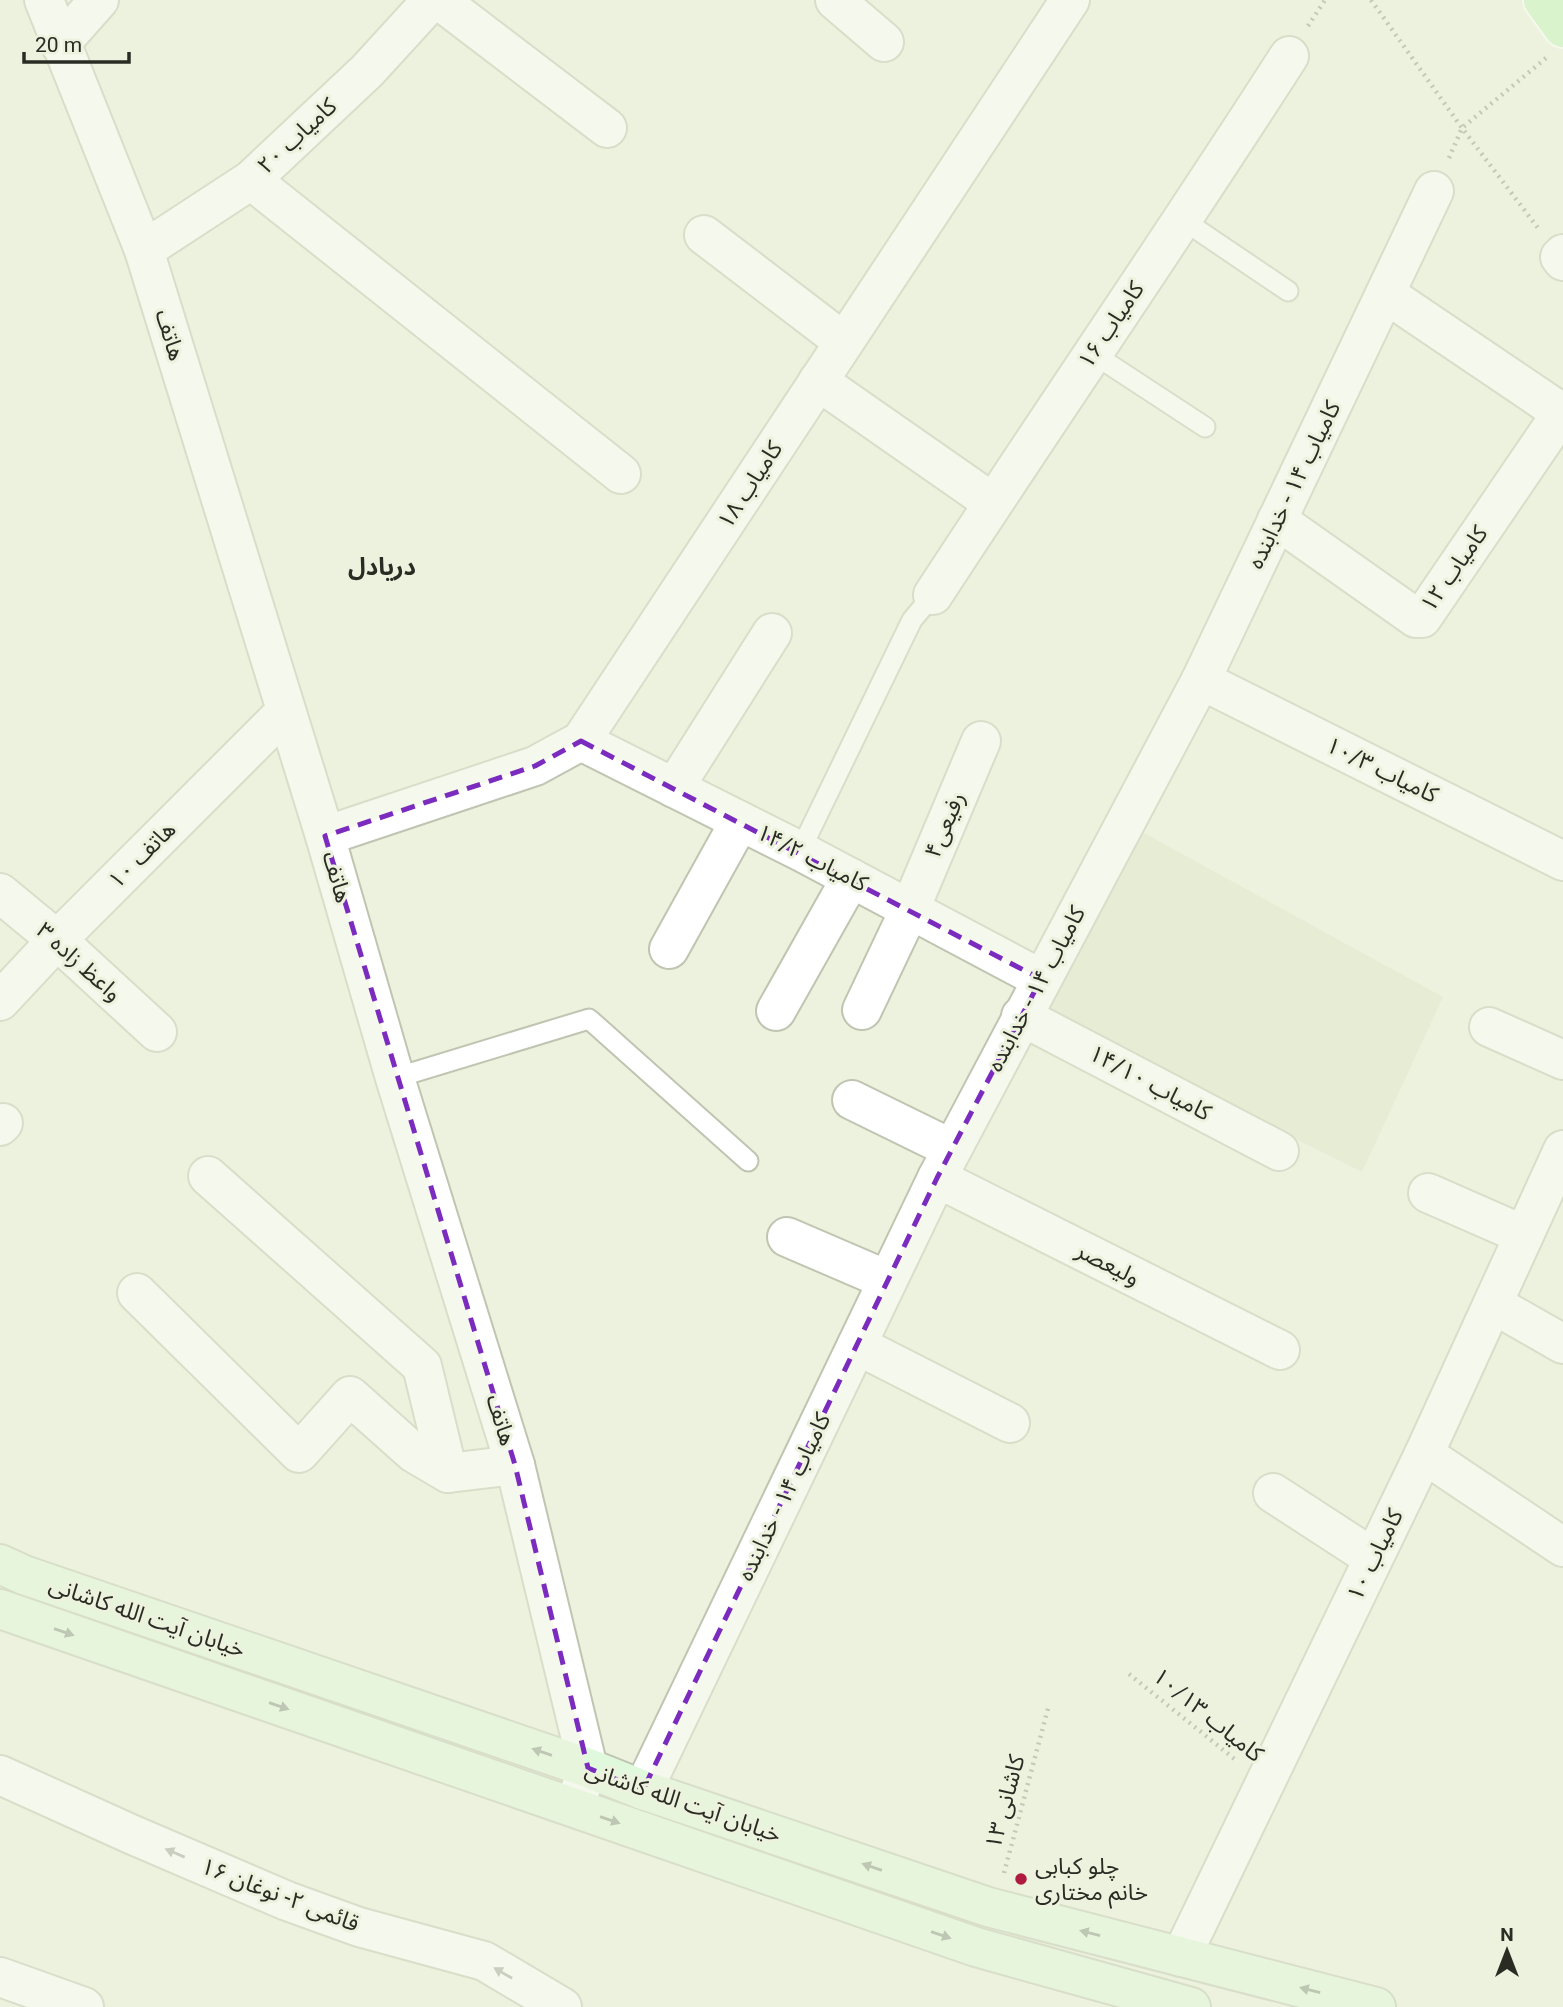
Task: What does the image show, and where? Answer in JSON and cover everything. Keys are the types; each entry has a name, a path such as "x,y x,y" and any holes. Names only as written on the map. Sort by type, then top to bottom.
{"main road":[{"path":"1543,0 1558,40"},
{"name":"خیابان آیت الله کاشانی","path":"0,1564 24,1575 588,1768 643,1790 995,1909 1376,2007"},
{"name":"خیابان آیت الله کاشانی","path":"0,1609 976,1947 1142,2001 1191,2007"}],"street":[{"name":"هاتف","path":"44,0 144,250 325,836 395,1078 515,1465 588,1768"},
{"path":"60,44 99,0"},
{"name":"کامیاب ۲۰","path":"144,250 251,180 367,71 432,0"},
{"path":"439,0 607,128"},
{"path":"835,0 884,42"},
{"name":"کامیاب ۱۸","path":"325,836 535,766 581,741 1070,0"},
{"name":"کامیاب ۱۶","path":"933,595 1092,352 1184,220 1289,55"},
{"path":"251,180 621,474"},
{"name":"کامیاب ۱۴ - خدابنده","path":"643,1790 944,1163 1201,680 1434,191"},
{"path":"704,235 844,342"},
{"path":"1387,294 1562,412"},
{"path":"818,381 993,503"},
{"name":"کامیاب ۱۲","path":"1277,520 1416,618 1422,618 1562,412"},
{"path":"674,788 772,633"},
{"name":"کامیاب ۱۰/۳","path":"1201,680 1563,861"},
{"name":"هاتف ۱۰","path":"0,1001 57,940 286,711"},
{"name":"کامیاب ۱۴/۲","path":"581,741 800,851 1041,979"},
{"name":"رفیعی۴","path":"862,1010 910,909 981,741"},
{"path":"669,949 740,821"},
{"path":"776,1011 851,878"},
{"name":"واعظ زاده ۳","path":"0,893 57,940 157,1032"},
{"name":"کامیاب ۱۴/۱۰","path":"1021,1016 1279,1151"},
{"path":"1489,1027 1563,1060"},
{"name":"ولیعصر","path":"852,1100 944,1163 1280,1350"},
{"name":"کامیاب ۱۰","path":"1181,1956 1424,1454 1563,1150"},
{"path":"208,1177 422,1366 448,1473"},
{"path":"1428,1193 1524,1236"},
{"path":"787,1237 887,1280"},
{"path":"137,1293 299,1453 351,1396 414,1453 448,1473 515,1465"},
{"path":"1493,1304 1563,1344"},
{"path":"856,1345 1010,1423"},
{"path":"1424,1454 1563,1547"},
{"path":"1273,1493 1373,1558"},
{"path":"573,1807 588,1768"},
{"name":"قائمی ۲- نوغان ۱۶","path":"0,1775 287,1901 359,1927 484,1961 562,2007"},
{"path":"0,1977 84,2007"}],"lane":[{"path":"1184,220 1288,291"},
{"path":"1092,352 1205,427"},
{"path":"800,851 912,620 933,595"},
{"path":"395,1078 589,1019 748,1161"}],"path":[{"path":"1371,0 1462,128 1562,257"},
{"path":"1462,128 1558,40"},
{"name":"کامیاب ۱۰/۱۳","path":"1129,1674 1264,1784"},
{"name":"کاشانی ۱۳","path":"995,1909 1049,1705"}],"highlighted area":[{"path":"581,741 1041,979 937,1178 643,1790 588,1768 515,1465 325,836 535,766"}],"shaded area":[{"path":"1133,827 1443,997 1362,1172 1208,1096 1039,1007"}],"place":[{"name":"چلو کبابی خانم مختاری","path":"1021,1879"}],"district":[{"name":"دریادل","path":"382,567"}]}
